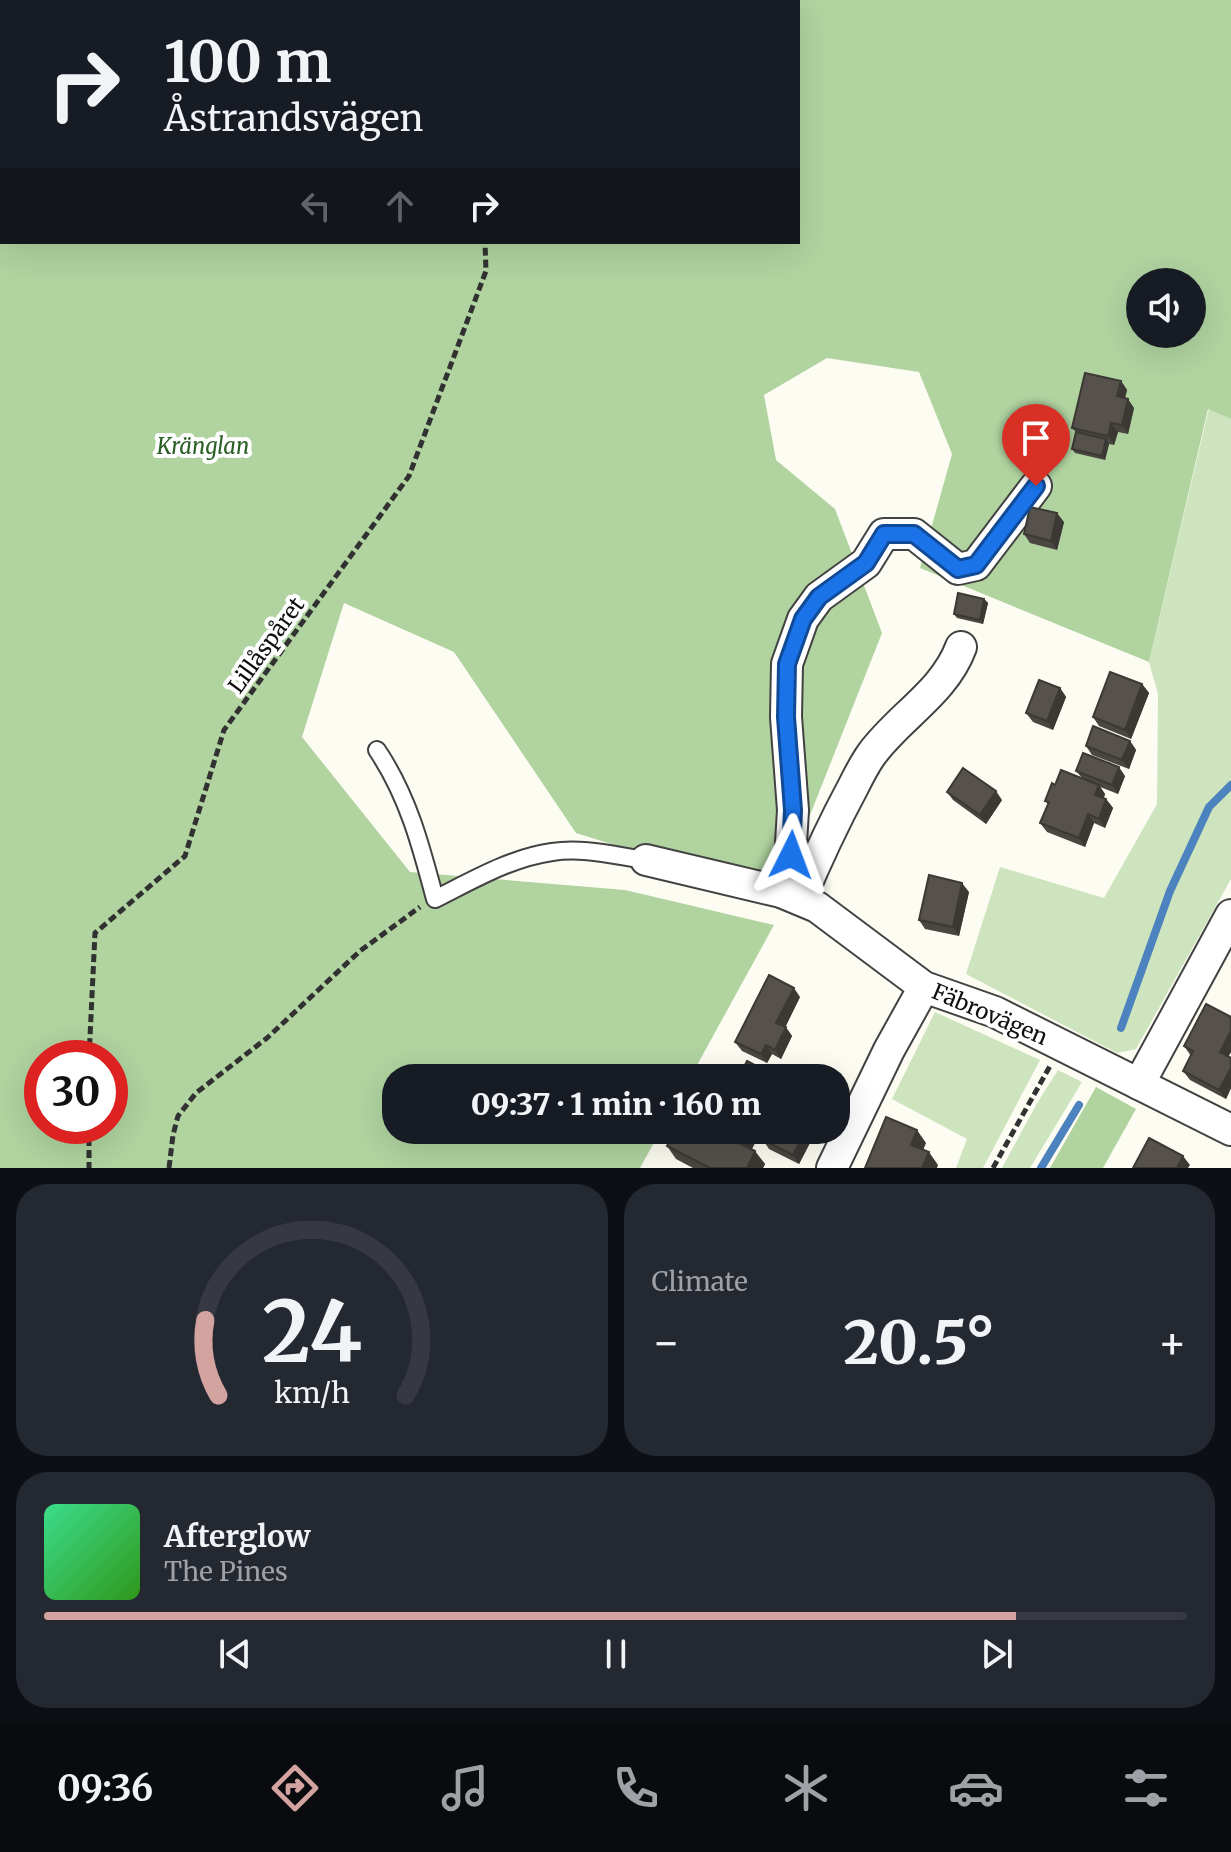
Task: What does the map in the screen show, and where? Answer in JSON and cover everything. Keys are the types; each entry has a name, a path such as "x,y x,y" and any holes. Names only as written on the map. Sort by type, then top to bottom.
{"street":[{"path":"790,896 793,810 786,717 787,664 803,619 819,597 866,563 884,534 914,534 958,569 976,565 1036,486"},
{"path":"790,896 868,759 888,733 917,709 946,675 961,647"},
{"name":"Fäbrovägen","path":"646,860 712,874 817,907 924,987 995,1012 1231,1130"},
{"path":"1139,1084 1231,915"},
{"path":"832,1168 889,1050 924,987"}],"lane":[{"path":"377,750 404,797 418,834 435,899"},
{"name":"Fäbrovägen","path":"435,899 488,872 555,851 591,852 646,860"}],"path":[{"name":"Lillåspåret","path":"90,1040 95,933 185,856 224,730 409,476 486,271 485,244"},
{"path":"169,1168 178,1116 196,1093 267,1038 360,951 435,899"},
{"path":"993,1168 1063,1045"},
{"path":"89,1144 89,1168"}],"green space":[{"name":"Kränglan","path":"800,0 1231,0 1231,419 1208,409 1149,662 920,568 952,454 919,372 827,358 764,395 776,460 835,509 882,633 778,896 576,833 454,652 344,603 302,737 410,872 625,890 774,925 698,1064 382,1064 382,1144 653,1144 640,1168 0,1168 0,244 800,244"},
{"path":"1209,408 1231,419 1231,879 1136,1049 1117,1053 966,974 1000,867 1104,898 1157,804 1158,694 1149,662"},
{"path":"935,1012 1040,1060 983,1168 956,1168 967,1139 892,1099"},
{"path":"1058,1070 1082,1082 1030,1168 1002,1168 1036,1105"},
{"path":"1096,1087 1136,1109 1103,1168 1050,1168"}],"building":[{"path":"1085,373 1121,381 1117,396 1128,399 1122,425 1111,423 1108,436 1072,428"},
{"path":"1076,432 1106,439 1102,456 1072,449"},
{"path":"1030,507 1057,513 1051,541 1024,534"},
{"path":"958,593 984,599 980,620 954,614"},
{"path":"1110,672 1142,684 1125,730 1093,717"},
{"path":"1039,680 1060,688 1047,721 1026,713"},
{"path":"1093,726 1130,741 1122,760 1086,746"},
{"path":"1083,753 1119,767 1112,785 1076,771"},
{"path":"963,768 996,791 980,815 947,792"},
{"path":"1061,770 1099,785 1095,795 1106,799 1099,819 1088,814 1079,838 1040,823 1049,802 1045,801 1052,783 1055,785"},
{"path":"929,875 962,883 953,927 919,920"},
{"path":"769,975 794,988 776,1023 786,1027 775,1050 766,1045 761,1054 735,1042"},
{"path":"1206,1004 1231,1017 1231,1031 1220,1052 1231,1058 1231,1068 1219,1090 1183,1071 1193,1051 1184,1046"},
{"path":"886,1117 917,1130 911,1145 929,1152 922,1168 865,1168"},
{"path":"1149,1138 1183,1156 1177,1168 1133,1168"},
{"path":"741,1144 755,1151 747,1168 710,1168 667,1146"},
{"path":"771,1144 799,1144 793,1155"}],"waterway":[{"path":"1121,1028 1170,891 1209,807 1231,785"},
{"path":"1041,1168 1079,1105"}],"route":[{"path":"791,855 793,810 786,717 787,664 803,619 819,597 866,563 884,534 914,534 958,569 976,565 1036,486"}]}
